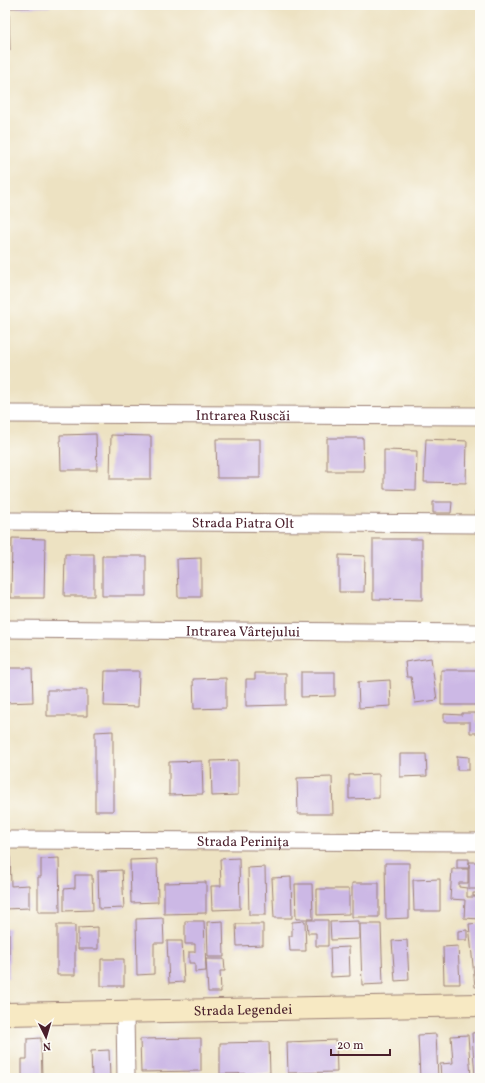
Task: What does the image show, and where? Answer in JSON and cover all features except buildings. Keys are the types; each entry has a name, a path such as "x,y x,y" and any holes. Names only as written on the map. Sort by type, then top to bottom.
{"street":[{"name":"Intrarea Ruscăi","path":"5,414 480,416"},
{"name":"Strada Piatra Olt","path":"5,521 480,524"},
{"name":"Intrarea Vârtejului","path":"5,629 480,633"},
{"name":"Strada Perinița","path":"5,840 480,842"},
{"name":"Strada Legendei","path":"5,1014 125,1013 480,1005"},
{"path":"125,1013 126,1078"}]}
